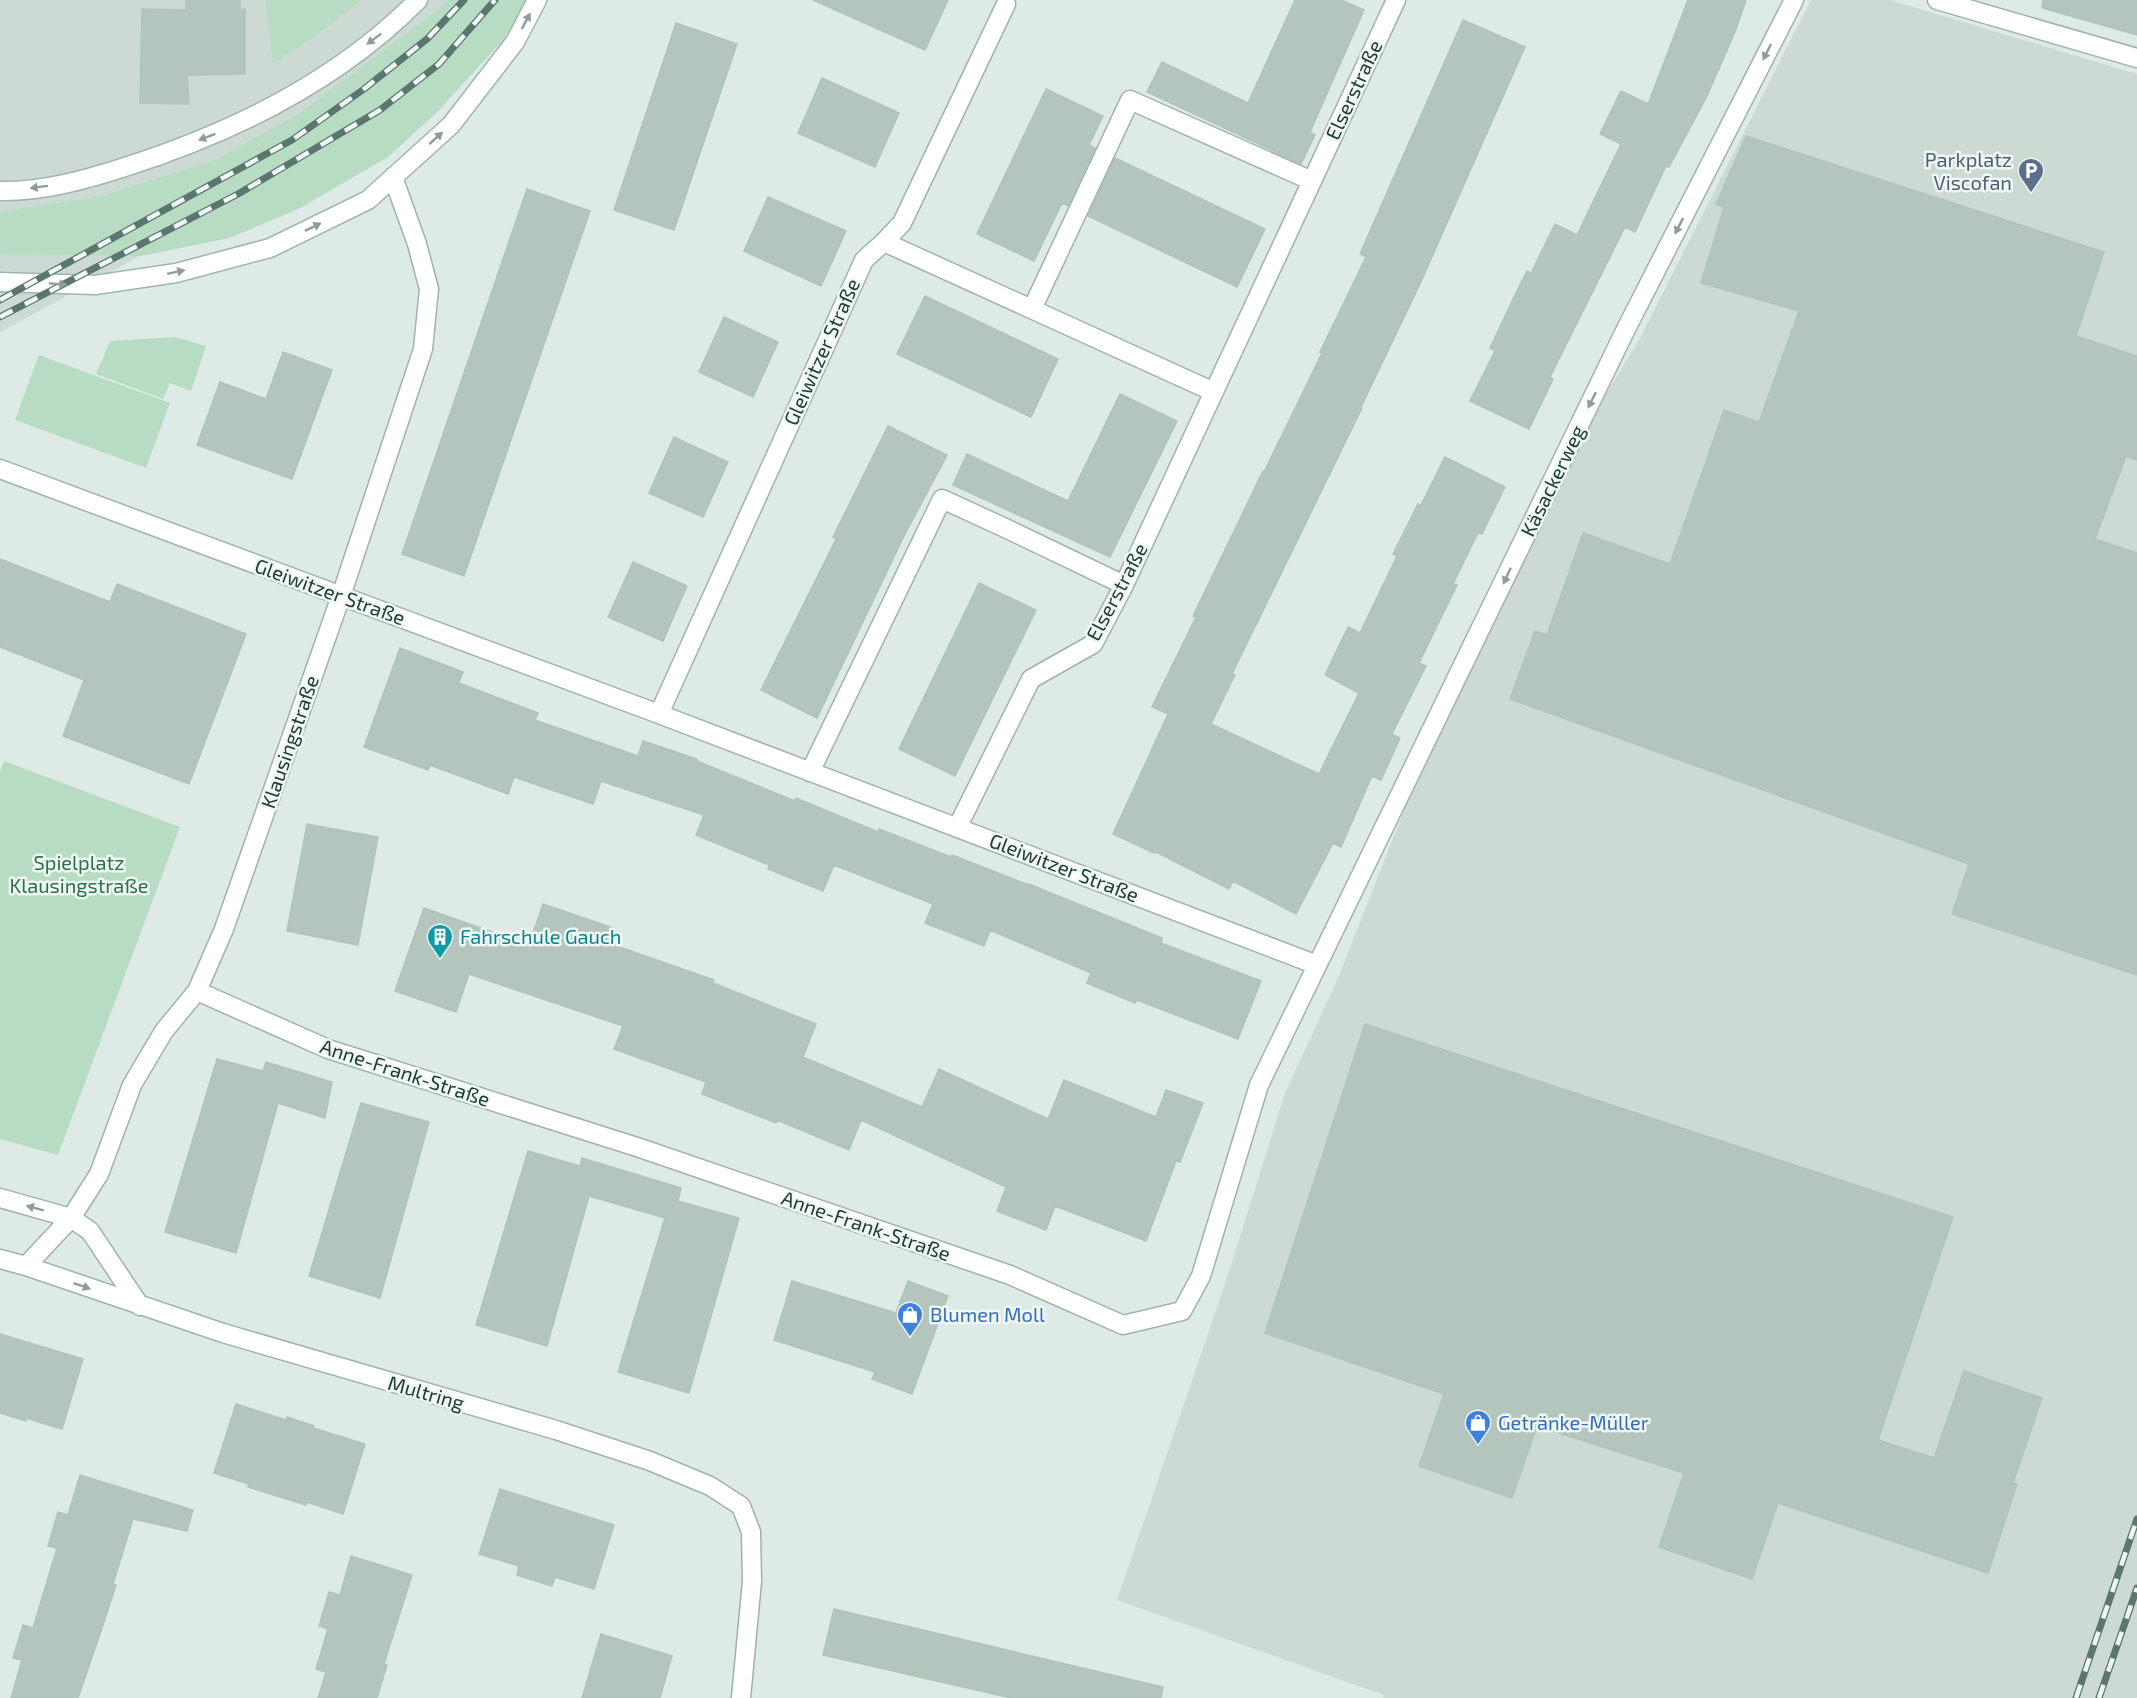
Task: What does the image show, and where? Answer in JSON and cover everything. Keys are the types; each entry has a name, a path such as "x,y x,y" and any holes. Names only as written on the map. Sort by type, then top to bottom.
{"street":[{"path":"0,191 79,182 147,160 231,128 312,84 396,22 418,0"},
{"path":"0,282 95,285 176,273 270,248 368,200 452,125 515,42 537,0"},
{"name":"Elserstraße","path":"957,828 1031,680 1093,644 1124,585 1396,0"},
{"name":"Käsackerweg","path":"1317,964 1437,722 1625,331 1794,0"},
{"path":"1937,0 2137,58"},
{"name":"Gleiwitzer Straße","path":"659,714 864,260 902,223 1006,4"},
{"path":"1032,309 1130,100 1312,181"},
{"name":"Klausingstraße","path":"26,1266 71,1218 99,1174 132,1085 164,1031 197,991 225,929 341,596 423,349 429,289 417,244 393,177"},
{"path":"884,242 1214,393"},
{"name":"Gleiwitzer Straße","path":"0,469 659,714 1317,964"},
{"path":"810,772 942,499 1124,585"},
{"name":"Anne-Frank-Straße","path":"197,991 328,1049 640,1148 1010,1275 1123,1326 1182,1311 1201,1276 1259,1085 1317,964"},
{"path":"0,1198 71,1218 90,1231 140,1306"},
{"name":"Multring","path":"0,1259 249,1341 556,1430 650,1461 710,1486 741,1506 751,1532 752,1581 741,1698"}],"shaded area":[{"path":"0,0 527,0 504,39 437,112 388,157 298,209 229,238 140,256 0,332"},
{"path":"1811,0 1890,0 2137,74 2137,1698 1383,1698 1384,1695 1117,1600 1226,1281 1285,1093 1338,978 1447,701 1546,493 1639,340"}],"green space":[{"path":"265,0 362,0 311,39 273,64"},
{"path":"447,0 527,0 504,39 437,112 388,157 298,209 229,238 140,256 0,254 0,212 101,196 213,161 300,113 439,9"},
{"path":"175,337 206,346 191,391 170,383 163,399 96,374 110,341"},
{"path":"39,355 170,403 146,468 15,420"},
{"name":"Spielplatz Klausingstraße","path":"4,761 180,827 58,1155 0,1139 0,772"}],"building":[{"path":"186,0 240,0 240,10 245,9 245,74 187,75 189,104 140,103 142,9 186,10"},
{"path":"813,0 948,0 925,50"},
{"path":"1295,0 1341,0 1364,10 1310,132 1315,135 1301,164 1147,92 1162,62 1248,103"},
{"path":"1688,0 1746,0 1735,32 1707,96 1669,167 1666,166 1635,232 1625,227 1550,377 1553,379 1529,429 1470,401 1495,351 1490,348 1514,297 1527,271 1531,273 1555,224 1577,235 1621,144 1600,134 1621,91 1648,104"},
{"path":"2043,0 2137,0 2137,35 2042,8"},
{"path":"1463,20 1525,47 1419,286 1232,674 1235,675 1211,724 1319,774 1359,693 1325,675 1348,627 1360,633 1397,556 1393,554 1445,457 1505,487 1482,534 1478,533 1453,584 1457,585 1419,663 1426,666 1392,734 1400,738 1381,780 1372,776 1341,847 1333,843 1296,914 1233,881 1229,889 1154,851 1154,853 1113,834 1168,714 1152,707 1196,617 1193,616 1322,353 1320,352 1366,257 1360,254"},
{"path":"676,23 737,44 674,230 614,210"},
{"path":"822,78 899,113 875,167 798,133"},
{"path":"1046,89 1103,116 1089,145 1095,148 1068,206 1062,203 1034,261 977,234"},
{"path":"1746,136 2104,252 2076,336 2137,356 2137,460 2126,456 2095,539 2137,553 2137,975 1952,914 1969,864 1510,699 1535,631 1547,635 1583,533 1670,564 1724,410 1759,422 1799,311 1701,283 1724,207 1716,204"},
{"path":"1115,158 1265,229 1237,287 1088,216"},
{"path":"527,189 590,211 464,576 402,554"},
{"path":"768,197 846,231 821,286 744,251"},
{"path":"925,296 1058,359 1031,417 897,354"},
{"path":"724,317 778,342 753,397 699,372"},
{"path":"283,352 332,370 292,479 197,445 220,382 266,399"},
{"path":"1120,394 1177,421 1110,557 953,485 967,454 1068,501"},
{"path":"888,426 947,455 904,536 817,718 761,690 836,539 833,537"},
{"path":"674,437 728,462 703,517 649,493"},
{"path":"0,559 110,602 117,584 246,634 189,784 63,736 84,680 0,647"},
{"path":"633,562 687,586 663,641 608,617"},
{"path":"979,583 1036,610 955,776 899,749"},
{"path":"400,648 463,672 459,683 538,713 535,720 638,756 643,741 697,759 697,761 795,801 796,798 878,832 879,829 1029,884 1162,938 1161,943 1261,981 1238,1039 1137,1000 1135,1003 1087,983 1091,973 990,930 984,946 925,923 933,904 834,865 823,891 768,869 769,865 696,835 704,815 601,781 593,804 514,777 508,794 430,765 428,770 364,747"},
{"path":"307,824 378,837 358,945 287,931"},
{"path":"543,904 613,928 608,943 714,980 713,983 816,1024 803,1057 922,1107 939,1069 1048,1119 1064,1080 1156,1117 1166,1090 1203,1103 1180,1162 1176,1161 1146,1241 1055,1206 1046,1230 997,1211 1006,1187 861,1120 849,1150 777,1120 776,1123 702,1094 706,1082 614,1049 623,1026 469,974 456,1012 395,991 424,908 529,945"},
{"path":"1365,1024 1953,1217 1878,1440 1934,1458 1964,1371 2042,1398 2013,1483 2017,1484 1988,1573 1778,1503 1752,1579 1659,1547 1684,1473 1537,1426 1512,1498 1419,1466 1444,1394 1265,1333"},
{"path":"217,1059 263,1071 266,1062 332,1082 325,1118 278,1103 236,1253 165,1232"},
{"path":"361,1103 429,1122 380,1298 309,1276"},
{"path":"528,1151 580,1166 582,1158 681,1188 678,1201 739,1218 689,1393 618,1372 665,1218 589,1196 547,1346 476,1325"},
{"path":"792,1281 896,1313 908,1281 948,1296 912,1394 872,1379 875,1372 774,1340"},
{"path":"0,1334 83,1359 62,1429 0,1413"},
{"path":"236,1404 286,1420 287,1417 314,1426 313,1428 365,1444 343,1514 248,1487 249,1484 214,1473"},
{"path":"80,1475 193,1510 187,1531 133,1519 113,1584 116,1585 78,1698 11,1698 22,1660 13,1658 23,1625 33,1628 57,1548 48,1546 58,1512 68,1515"},
{"path":"500,1489 614,1525 594,1589 555,1577 552,1586 517,1575 519,1566 479,1554"},
{"path":"351,1556 412,1575 384,1664 387,1665 377,1698 318,1698 326,1672 316,1669 328,1629 319,1626 329,1592 340,1595"},
{"path":"834,1609 1163,1687 1161,1698 1011,1698 823,1655"},
{"path":"601,1634 672,1656 660,1698 582,1698"}],"railway":[{"path":"0,300 292,140 364,89 427,39 464,0"},
{"path":"0,317 238,194 380,110 439,64 495,0"},
{"path":"2076,1698 2137,1519"},
{"path":"2099,1698 2137,1588"}],"place":[{"name":"Parkplatz Viscofan","path":"2031,194"},
{"name":"Fahrschule Gauch","path":"440,960"},
{"name":"Blumen Moll","path":"910,1338"},
{"name":"Getränke-Müller","path":"1478,1446"}]}
